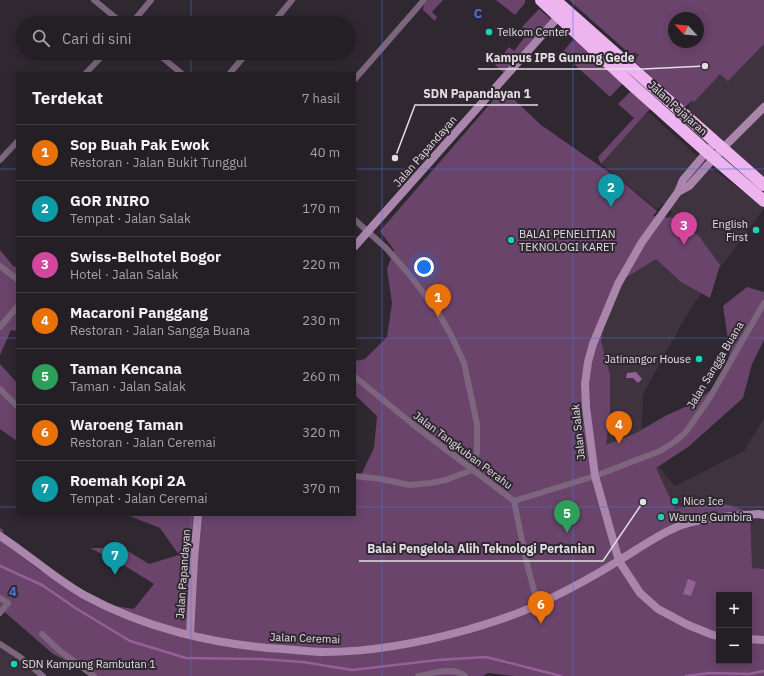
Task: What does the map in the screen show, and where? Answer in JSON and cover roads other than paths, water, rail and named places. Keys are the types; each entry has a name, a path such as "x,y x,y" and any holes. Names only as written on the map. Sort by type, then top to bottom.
{"highway":[{"name":"Jalan Pajajaran","path":"541,0 710,155 764,200"},
{"name":"Jalan Pajajaran","path":"555,0 764,185"}],"street":[{"path":"94,0 113,16"},
{"path":"138,16 151,0"},
{"path":"278,16 292,0"},
{"path":"356,78 424,0"},
{"name":"Jalan Papandayan","path":"356,245 559,16"},
{"path":"87,72 98,60"},
{"path":"165,60 180,72"},
{"path":"231,72 241,60"},
{"name":"Jalan Salak","path":"716,636 688,625 658,609 640,593 619,561 595,476 588,428 585,384 588,362 593,344 618,284 642,242 678,192 689,186 710,155 719,145 764,107"},
{"path":"0,160 16,143"},
{"path":"356,221 396,259 437,311 464,362 477,424 477,452 472,470 446,480 410,485 381,479 356,476"},
{"path":"0,266 16,278"},
{"name":"Jalan Sangga Buana","path":"514,501 595,476 660,451 674,443 685,433 709,399 764,303"},
{"path":"0,327 16,308"},
{"name":"Jalan Tangkuban Perahu","path":"356,378 415,426 514,501 526,560 538,605"},
{"path":"0,389 16,405"},
{"name":"Jalan Ceremai","path":"0,536 83,594 150,624 190,635 265,648 325,652 382,648 445,636 507,618 538,605 619,561 643,545 680,526 707,519 759,514 764,515"},
{"name":"Jalan Papandayan","path":"190,635 198,516"},
{"path":"0,598 8,603 0,613"},
{"path":"42,634 60,651 94,676"},
{"path":"752,639 764,640"},
{"path":"0,644 20,657 43,676"},
{"path":"418,676 449,671 460,672 465,676"}],"waterway":[{"path":"0,566 42,585 77,609 130,641 186,658 261,659 303,662 352,670 438,660 486,657 561,676"},
{"path":"686,676 710,673 749,674 764,671"}],"place":[{"name":"Telkom Center","path":"489,32"},
{"name":"Kampus IPB Gunung Gede","path":"705,66"},
{"name":"SDN Papandayan 1","path":"395,158"},
{"name":"GOR INIRO","path":"611,207"},
{"name":"English First","path":"756,230"},
{"name":"BALAI PENELITIAN TEKNOLOGI KARET","path":"511,240"},
{"name":"Swiss-Belhotel Bogor","path":"684,245"},
{"name":"Sop Buah Pak Ewok","path":"438,317"},
{"name":"Jatinangor House","path":"699,359"},
{"name":"Macaroni Panggang","path":"619,444"},
{"name":"Nice Ice","path":"675,501"},
{"name":"Balai Pengelola Alih Teknologi Pertanian","path":"643,502"},
{"name":"Warung Gumbira","path":"661,517"},
{"name":"Taman Kencana","path":"567,533"},
{"name":"Roemah Kopi 2A","path":"115,575"},
{"name":"Waroeng Taman","path":"541,624"},
{"name":"SDN Kampung Rambutan 1","path":"14,664"}]}
